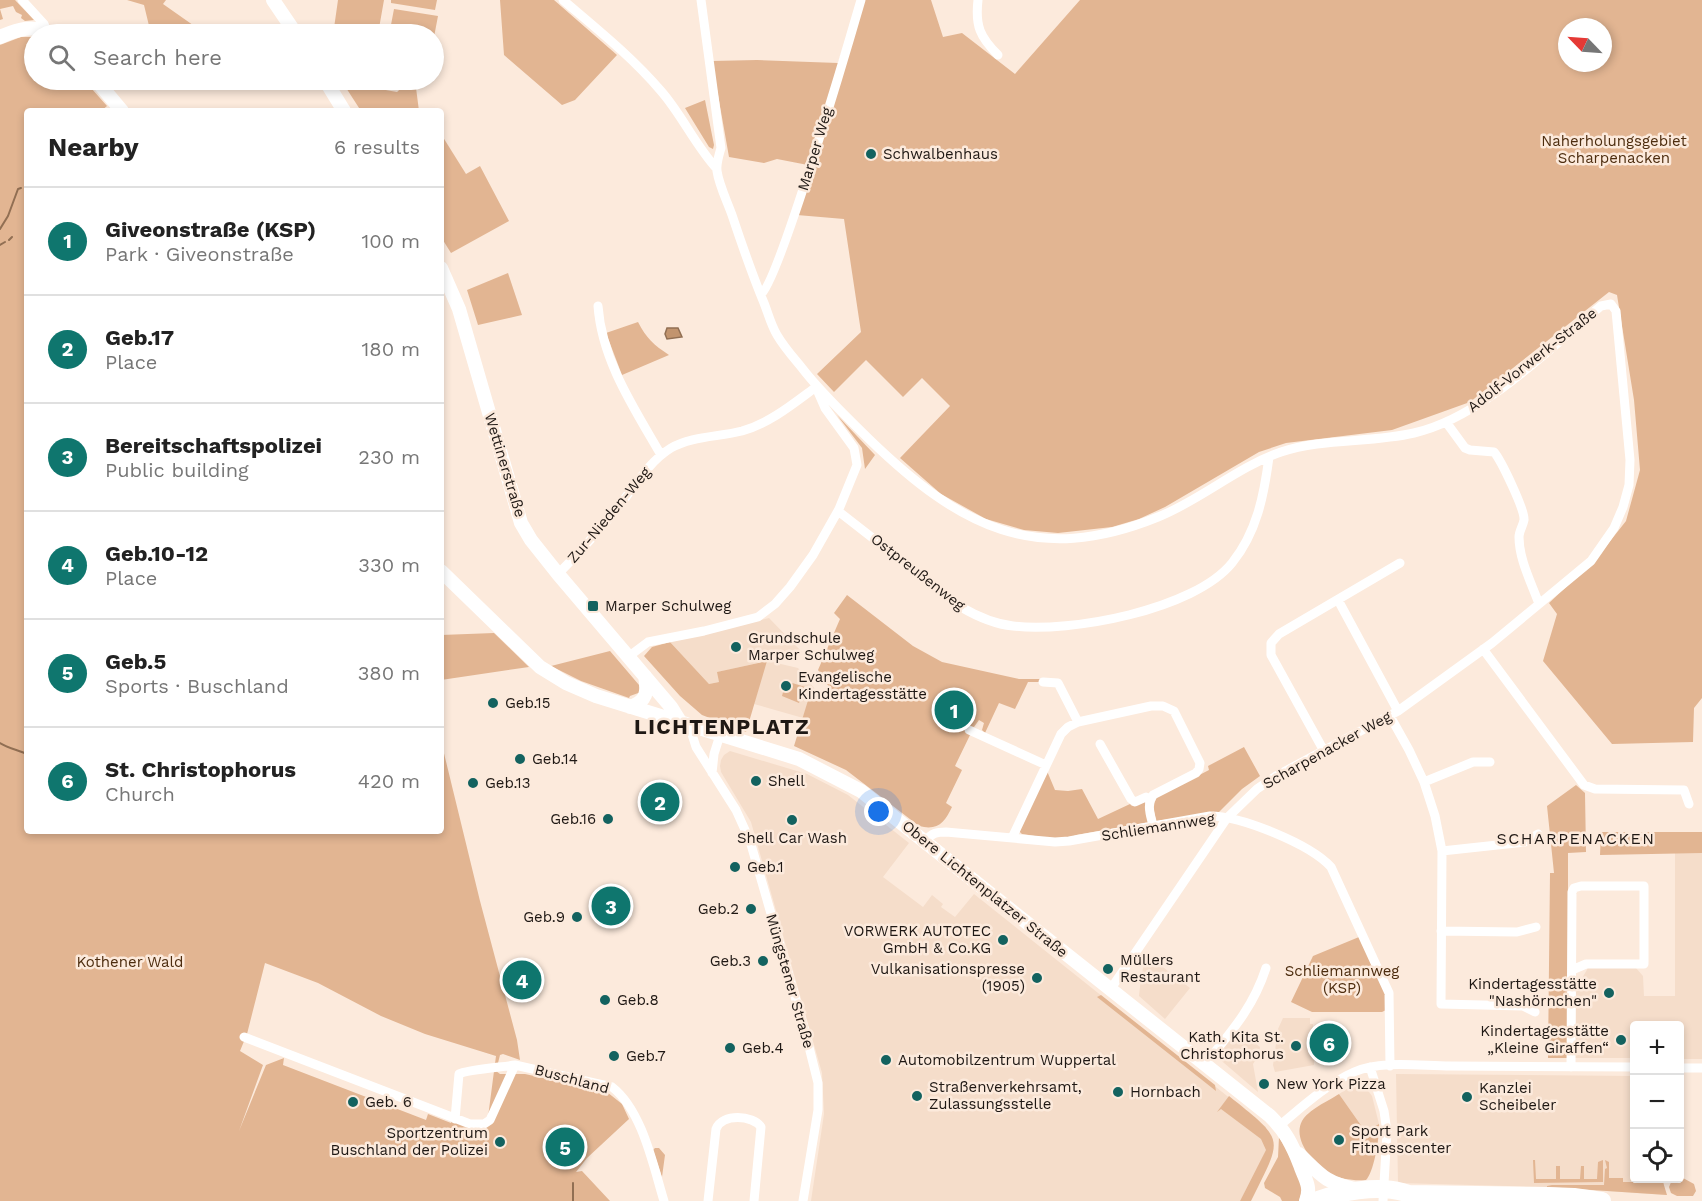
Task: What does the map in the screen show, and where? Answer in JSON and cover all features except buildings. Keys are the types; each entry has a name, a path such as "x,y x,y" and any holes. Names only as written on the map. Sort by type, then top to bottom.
{"highway":[{"path":"1315,1201 1358,1190 1416,1197 1438,1192 1565,1196 1602,1201"}],"main road":[{"path":"273,0 289,24"},
{"path":"0,37 24,28"},
{"path":"104,90 119,108"},
{"path":"331,90 342,108"},
{"name":"Wettinerstraße","path":"444,275 459,309 521,523 531,540 558,574 685,724"},
{"name":"Obere Lichtenplatzer Straße","path":"444,574 542,668 566,683 630,707 799,759 861,791 1262,1109 1279,1126 1296,1150"},
{"path":"630,707 645,699 647,688 645,676"},
{"path":"1296,1150 1321,1176 1358,1190"},
{"path":"1296,1150 1309,1186 1306,1201"}],"street":[{"path":"22,0 44,24"},
{"path":"563,0 643,71 662,92 683,120 704,155 717,169"},
{"name":"Adolf-Vorwerk-Straße","path":"701,0 720,148 717,169 748,264 777,334 816,387 905,472 937,497 968,516 994,527 1019,534 1062,538 1100,536 1162,515 1263,458 1284,451 1312,445 1386,439 1407,435 1446,422 1483,401 1601,306 1611,304 1616,312"},
{"name":"Marper Weg","path":"760,294 768,286 790,227 861,0"},
{"path":"978,0 977,22 980,33 998,55"},
{"name":"Zur-Nieden-Weg","path":"598,306 599,325 614,367 661,455"},
{"name":"Scharpenacker Weg","path":"1110,990 1227,818 1257,789 1394,713 1483,650 1580,572 1602,547 1623,507 1629,484 1630,460 1616,312"},
{"path":"628,657 648,642 758,617 790,588 813,555 838,511 857,465 854,448 825,408 816,387"},
{"name":"Zur-Nieden-Weg","path":"558,574 612,516 661,455 687,442 726,435 760,424 816,387"},
{"path":"1446,422 1465,448 1494,452 1514,490 1524,516 1519,536 1523,559 1539,604"},
{"name":"Ostpreußenweg","path":"838,511 962,607 977,616 1013,627 1047,627 1086,623 1130,615 1163,605 1195,592 1215,580 1231,565 1250,535 1264,496 1269,456"},
{"path":"1324,751 1270,649 1271,643 1279,634 1400,563"},
{"path":"1338,600 1394,713 1424,782 1435,816 1442,851 1441,1005 1523,1006 1534,1012"},
{"path":"1483,650 1584,785 1595,789 1684,790 1689,804"},
{"path":"1044,682 1058,683 1078,722"},
{"path":"1012,838 1061,734 1078,722 1150,706 1163,706 1174,711 1200,763 1196,773 1153,795 1150,799 1149,807 1153,826"},
{"name":"Müngstener Straße","path":"685,724 696,747 736,810 750,841 818,1083 818,1110 803,1201"},
{"path":"976,729 1046,765"},
{"path":"712,773 714,754 720,735"},
{"path":"1100,744 1131,799 1135,802 1146,797 1150,799"},
{"path":"1424,782 1473,762 1490,762"},
{"name":"Schliemannweg","path":"926,841 937,832 1055,842 1210,816 1227,818 1293,841 1324,860 1331,867 1389,993 1390,1066"},
{"path":"1442,851 1525,842 1538,834"},
{"path":"1571,1067 1571,895 1574,888 1581,886 1644,886 1644,964 1586,964 1572,970"},
{"path":"1442,931 1517,932 1536,927"},
{"path":"1205,1064 1250,1006 1261,987 1266,968"},
{"name":"Buschland","path":"244,1037 455,1119 479,1124 490,1120 515,1065"},
{"name":"Buschland","path":"455,1119 459,1074 466,1070 479,1071 515,1065 612,1087 622,1095 633,1112 648,1147 664,1201"},
{"path":"1279,1126 1341,1080 1354,1072 1370,1068 1390,1066 1630,1067"},
{"path":"1370,1068 1384,1112 1386,1132 1383,1194"},
{"path":"1684,1068 1702,1068"},
{"path":"708,1201 716,1130 721,1120 726,1118 751,1119 761,1127 754,1201"}],"shaded area":[{"path":"667,328 678,328 682,337 667,339 665,334"},
{"name":"Grundschule Marper Schulweg","path":"769,618 802,652 768,661 798,668 818,693 809,697 803,718 754,704 766,661 718,672 719,682 709,684 670,642"},
{"path":"730,751 807,774 848,795 909,843 883,877 923,907 932,895 943,904 941,907 955,917 974,894 1266,1127 1266,1151 1240,1201 811,1201 824,1114 822,1073 751,822 721,772 721,760"},
{"path":"1675,853 1702,853 1702,1059 1684,1059 1684,1021 1630,1021 1630,1058 1574,1058 1575,990 1588,968 1636,968 1643,976 1644,996 1675,996"},
{"path":"1146,954 1190,988 1165,1019 1139,996"},
{"name":"Kath. Kita St. Christophorus","path":"1283,1018 1310,1018 1313,1032 1317,1032 1317,1060 1314,1060 1314,1065 1275,1072 1273,1065 1278,1029"},
{"path":"1237,1029 1260,1047 1259,1055 1253,1064 1258,1092 1217,1057"},
{"path":"1396,1074 1630,1076 1630,1183 1664,1183 1664,1191 1667,1195 1547,1187 1398,1183"},
{"path":"1353,1085 1366,1088 1372,1096 1379,1124 1365,1131 1339,1094"}],"green space":[{"path":"0,0 15,0 34,20 25,21 13,6 0,9"},
{"path":"127,0 166,0 163,4 191,24 149,24 144,5"},
{"path":"338,0 384,0 380,24 335,24"},
{"path":"391,0 437,0 435,10 391,3"},
{"path":"500,0 554,0 617,55 575,100 562,105 504,55"},
{"name":"Naherholungsgebiet Scharpenacken","path":"859,0 931,0 943,37 962,33 1015,74 1080,0 1702,0 1702,698 1694,708 1693,742 1612,744 1543,661 1557,614 1549,603 1596,559 1626,521 1640,470 1634,400 1617,295 1609,292 1470,402 1392,430 1286,443 1259,452 1165,507 1139,519 1112,527 1058,533 1024,530 986,519 941,494 900,458 950,406 922,378 903,397 866,360 834,392 817,374 861,332 844,219 797,215 813,166 777,159 764,163 729,157 712,61 838,63"},
{"path":"394,9 438,16 436,24 391,24"},
{"name":"Kothener Wald","path":"24,37 24,90 93,90 107,106 105,108 24,108 24,834 444,834 444,753 517,1040 520,1060 500,1055 496,1071 500,1074 508,1074 488,1117 496,1056 425,1034 381,1016 318,983 265,963 247,1034 240,1051 263,1065 239,1131 266,1065 284,1058 283,1065 426,1120 428,1114 451,1123 452,1121 472,1126 483,1126 492,1121 514,1074 525,1074 607,1092 622,1104 629,1119 587,1158 576,1172 582,1171 610,1201 0,1201 0,45"},
{"path":"347,90 397,92 416,90 419,108 359,108"},
{"path":"705,100 713,149 709,147 685,108"},
{"path":"444,139 466,174 480,166 509,221 451,253 444,242"},
{"path":"508,273 522,315 478,325 467,290"},
{"path":"638,322 651,341 669,355 622,375 606,333"},
{"path":"837,415 875,455 865,469 862,448"},
{"path":"847,595 913,646 942,662 1019,679 1041,679 1042,682 1028,682 1015,709 999,703 985,733 982,730 984,723 979,720 974,727 968,726 966,731 971,733 955,766 962,770 946,803 952,807 947,817 936,826 919,826 846,770 794,746 809,697 829,687 818,670 840,619 834,613"},
{"path":"494,633 529,667 444,680 444,635"},
{"path":"670,642 709,684 719,682 717,672 767,661 746,732 702,715 680,696 644,656 652,647"},
{"path":"610,651 639,685 641,692 629,698 581,681 551,666"},
{"path":"786,681 805,687 799,703 782,696"},
{"path":"1244,747 1260,776 1242,789 1219,812 1156,821 1153,806 1157,797 1209,770 1208,766"},
{"path":"1047,771 1055,790 1082,789 1098,819 1130,804 1132,806 1145,800 1149,822 1064,838 1022,834 1019,831"},
{"path":"1576,785 1585,793 1586,852 1568,853 1568,1058 1548,1058 1550,873 1554,873 1547,806"},
{"path":"1601,832 1702,832 1702,853 1600,855"},
{"name":"Schliemannweg (KSP)","path":"1359,937 1385,992 1386,1010 1382,1012 1312,1012 1291,1002 1313,956"},
{"path":"1101,995 1215,1085 1216,1091 1097,997"},
{"name":"Sport Park Fitnesscenter","path":"1339,1094 1365,1131 1379,1124 1374,1162 1366,1180 1347,1179 1330,1174 1317,1165 1302,1144 1300,1128 1302,1121 1313,1109"},
{"path":"1229,1096 1261,1123 1273,1141 1269,1164 1251,1201 1240,1201 1266,1150 1261,1139 1221,1109 1217,1112"},
{"path":"1279,1137 1301,1178 1303,1187 1299,1201 1282,1201 1280,1197 1265,1188 1264,1183 1278,1157"},
{"path":"659,1148 665,1155 662,1177 653,1150"},
{"path":"1533,1160 1535,1160 1536,1179 1556,1179 1556,1166 1560,1166 1560,1179 1580,1179 1581,1166 1584,1166 1584,1179 1597,1179 1598,1162 1603,1160 1603,1182 1534,1183"},
{"path":"1605,1160 1609,1162 1609,1178 1623,1178 1623,1182 1663,1183 1667,1195 1547,1187 1552,1185 1604,1185 1607,1168"},
{"path":"1684,1179 1694,1184 1696,1191 1693,1196 1677,1196 1671,1193 1669,1187 1671,1183 1684,1183"}],"waterway":[{"path":"0,229 8,216 18,189 21,188"},
{"path":"9,240 12,237"},
{"path":"0,245 5,242"},
{"path":"0,743 24,753"},
{"path":"573,1183 573,1201"}],"place":[{"name":"Schwalbenhaus","path":"871,154"},
{"name":"Marper Schulweg","path":"593,606"},
{"name":"Grundschule Marper Schulweg","path":"736,647"},
{"name":"Evangelische Kindertagesstätte","path":"786,686"},
{"name":"Geb.15","path":"493,703"},
{"name":"Giveonstraße (KSP)","path":"954,710"},
{"name":"Geb.14","path":"520,759"},
{"name":"Shell","path":"756,781"},
{"name":"Geb.13","path":"473,783"},
{"name":"Geb.17","path":"660,802"},
{"name":"Geb.16","path":"608,819"},
{"name":"Shell Car Wash","path":"792,820"},
{"name":"Geb.1","path":"735,867"},
{"name":"Bereitschaftspolizei","path":"611,906"},
{"name":"Geb.2","path":"751,909"},
{"name":"Geb.9","path":"577,917"},
{"name":"VORWERK AUTOTEC GmbH & Co.KG","path":"1003,940"},
{"name":"Geb.3","path":"763,961"},
{"name":"Müllers Restaurant","path":"1108,969"},
{"name":"Vulkanisationspresse (1905)","path":"1037,978"},
{"name":"Geb.10-12","path":"522,980"},
{"name":"Kindertagesstätte \"Nashörnchen\"","path":"1609,993"},
{"name":"Geb.8","path":"605,1000"},
{"name":"Kindertagesstätte „Kleine Giraffen“","path":"1621,1040"},
{"name":"St. Christophorus","path":"1329,1043"},
{"name":"Kath. Kita St. Christophorus","path":"1296,1046"},
{"name":"Geb.4","path":"730,1048"},
{"name":"Geb.7","path":"614,1056"},
{"name":"Automobilzentrum Wuppertal","path":"886,1060"},
{"name":"New York Pizza","path":"1264,1084"},
{"name":"Hornbach","path":"1118,1092"},
{"name":"Straßenverkehrsamt, Zulassungsstelle","path":"917,1096"},
{"name":"Kanzlei Scheibeler","path":"1467,1097"},
{"name":"Geb. 6","path":"353,1102"},
{"name":"Sport Park Fitnesscenter","path":"1339,1140"},
{"name":"Sportzentrum Buschland der Polizei","path":"500,1142"},
{"name":"Geb.5","path":"565,1147"}],"district":[{"name":"LICHTENPLATZ","path":"722,727"},
{"name":"SCHARPENACKEN","path":"1576,838"}]}
